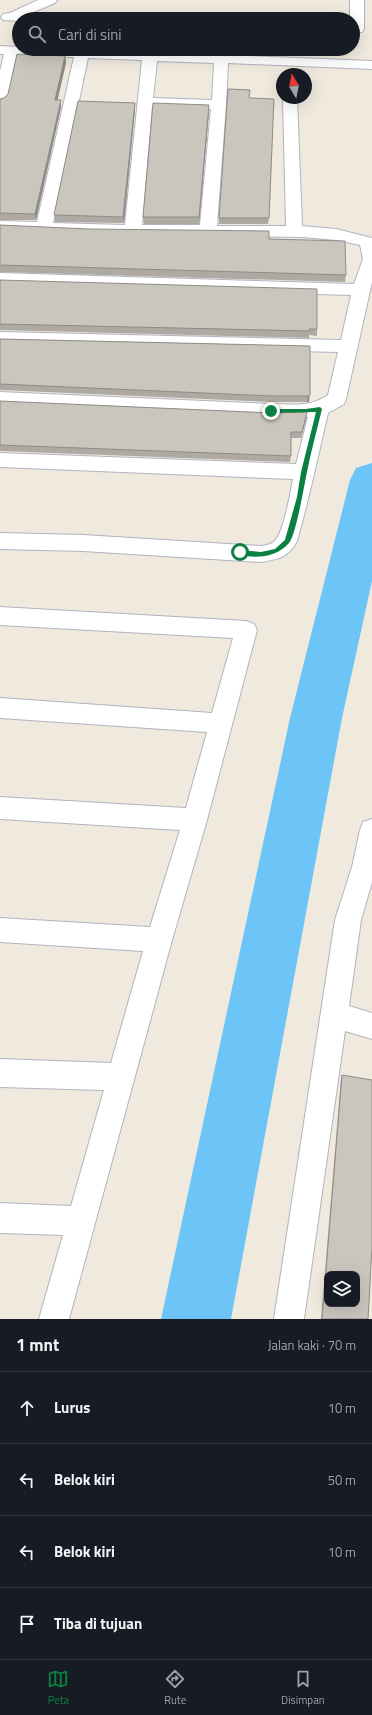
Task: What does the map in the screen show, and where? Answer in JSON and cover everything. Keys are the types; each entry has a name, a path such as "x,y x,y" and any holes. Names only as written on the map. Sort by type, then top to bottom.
{"street":[{"path":"19,12 50,0"},
{"path":"357,0 357,12"},
{"path":"0,100 6,50"},
{"path":"44,228 82,56"},
{"path":"133,229 150,56 221,59 289,68 372,65"},
{"path":"208,230 219,105 221,59"},
{"path":"146,102 219,105"},
{"path":"290,104 294,232"},
{"path":"0,226 294,232 341,235 352,236 367,242 370,249 371,259 361,290 337,399 320,409 306,411 271,411 0,398"},
{"path":"0,279 361,290"},
{"path":"0,338 348,346"},
{"path":"0,541 83,543 261,554 277,551 287,541 300,497 304,472 320,409"},
{"path":"0,460 304,472"},
{"path":"0,616 246,630 195,820 159,940 54,1319"},
{"path":"0,708 220,723"},
{"path":"0,808 154,816 195,820"},
{"path":"289,1319 348,920 368,868 372,830"},
{"path":"0,930 159,940"},
{"path":"334,1015 372,1026"},
{"path":"0,1073 121,1077"},
{"path":"0,1218 81,1221"}],"building":[{"path":"17,56 65,56 55,100 61,100 35,214 0,213 0,99 4,98 8,94"},
{"path":"228,89 250,90 249,98 274,99 269,218 219,218"},
{"path":"78,101 135,103 123,217 54,215"},
{"path":"153,103 209,105 199,217 143,217"},
{"path":"0,225 88,229 269,231 269,239 345,241 346,275 0,265"},
{"path":"0,280 317,289 317,329 309,329 309,331 0,324"},
{"path":"0,339 310,346 310,395 272,396 0,384"},
{"path":"0,401 272,413 307,412 302,432 291,432 291,456 0,445"},
{"path":"342,1075 372,1080 372,1247 368,1319 322,1319 324,1295 324,1307 360,1307 360,1271 326,1271"}],"waterway":[{"path":"196,1319 316,718 372,480"}],"route":[{"path":"240,552 261,554 277,551 287,541 300,497 304,472 320,409 306,411 271,411"}]}
